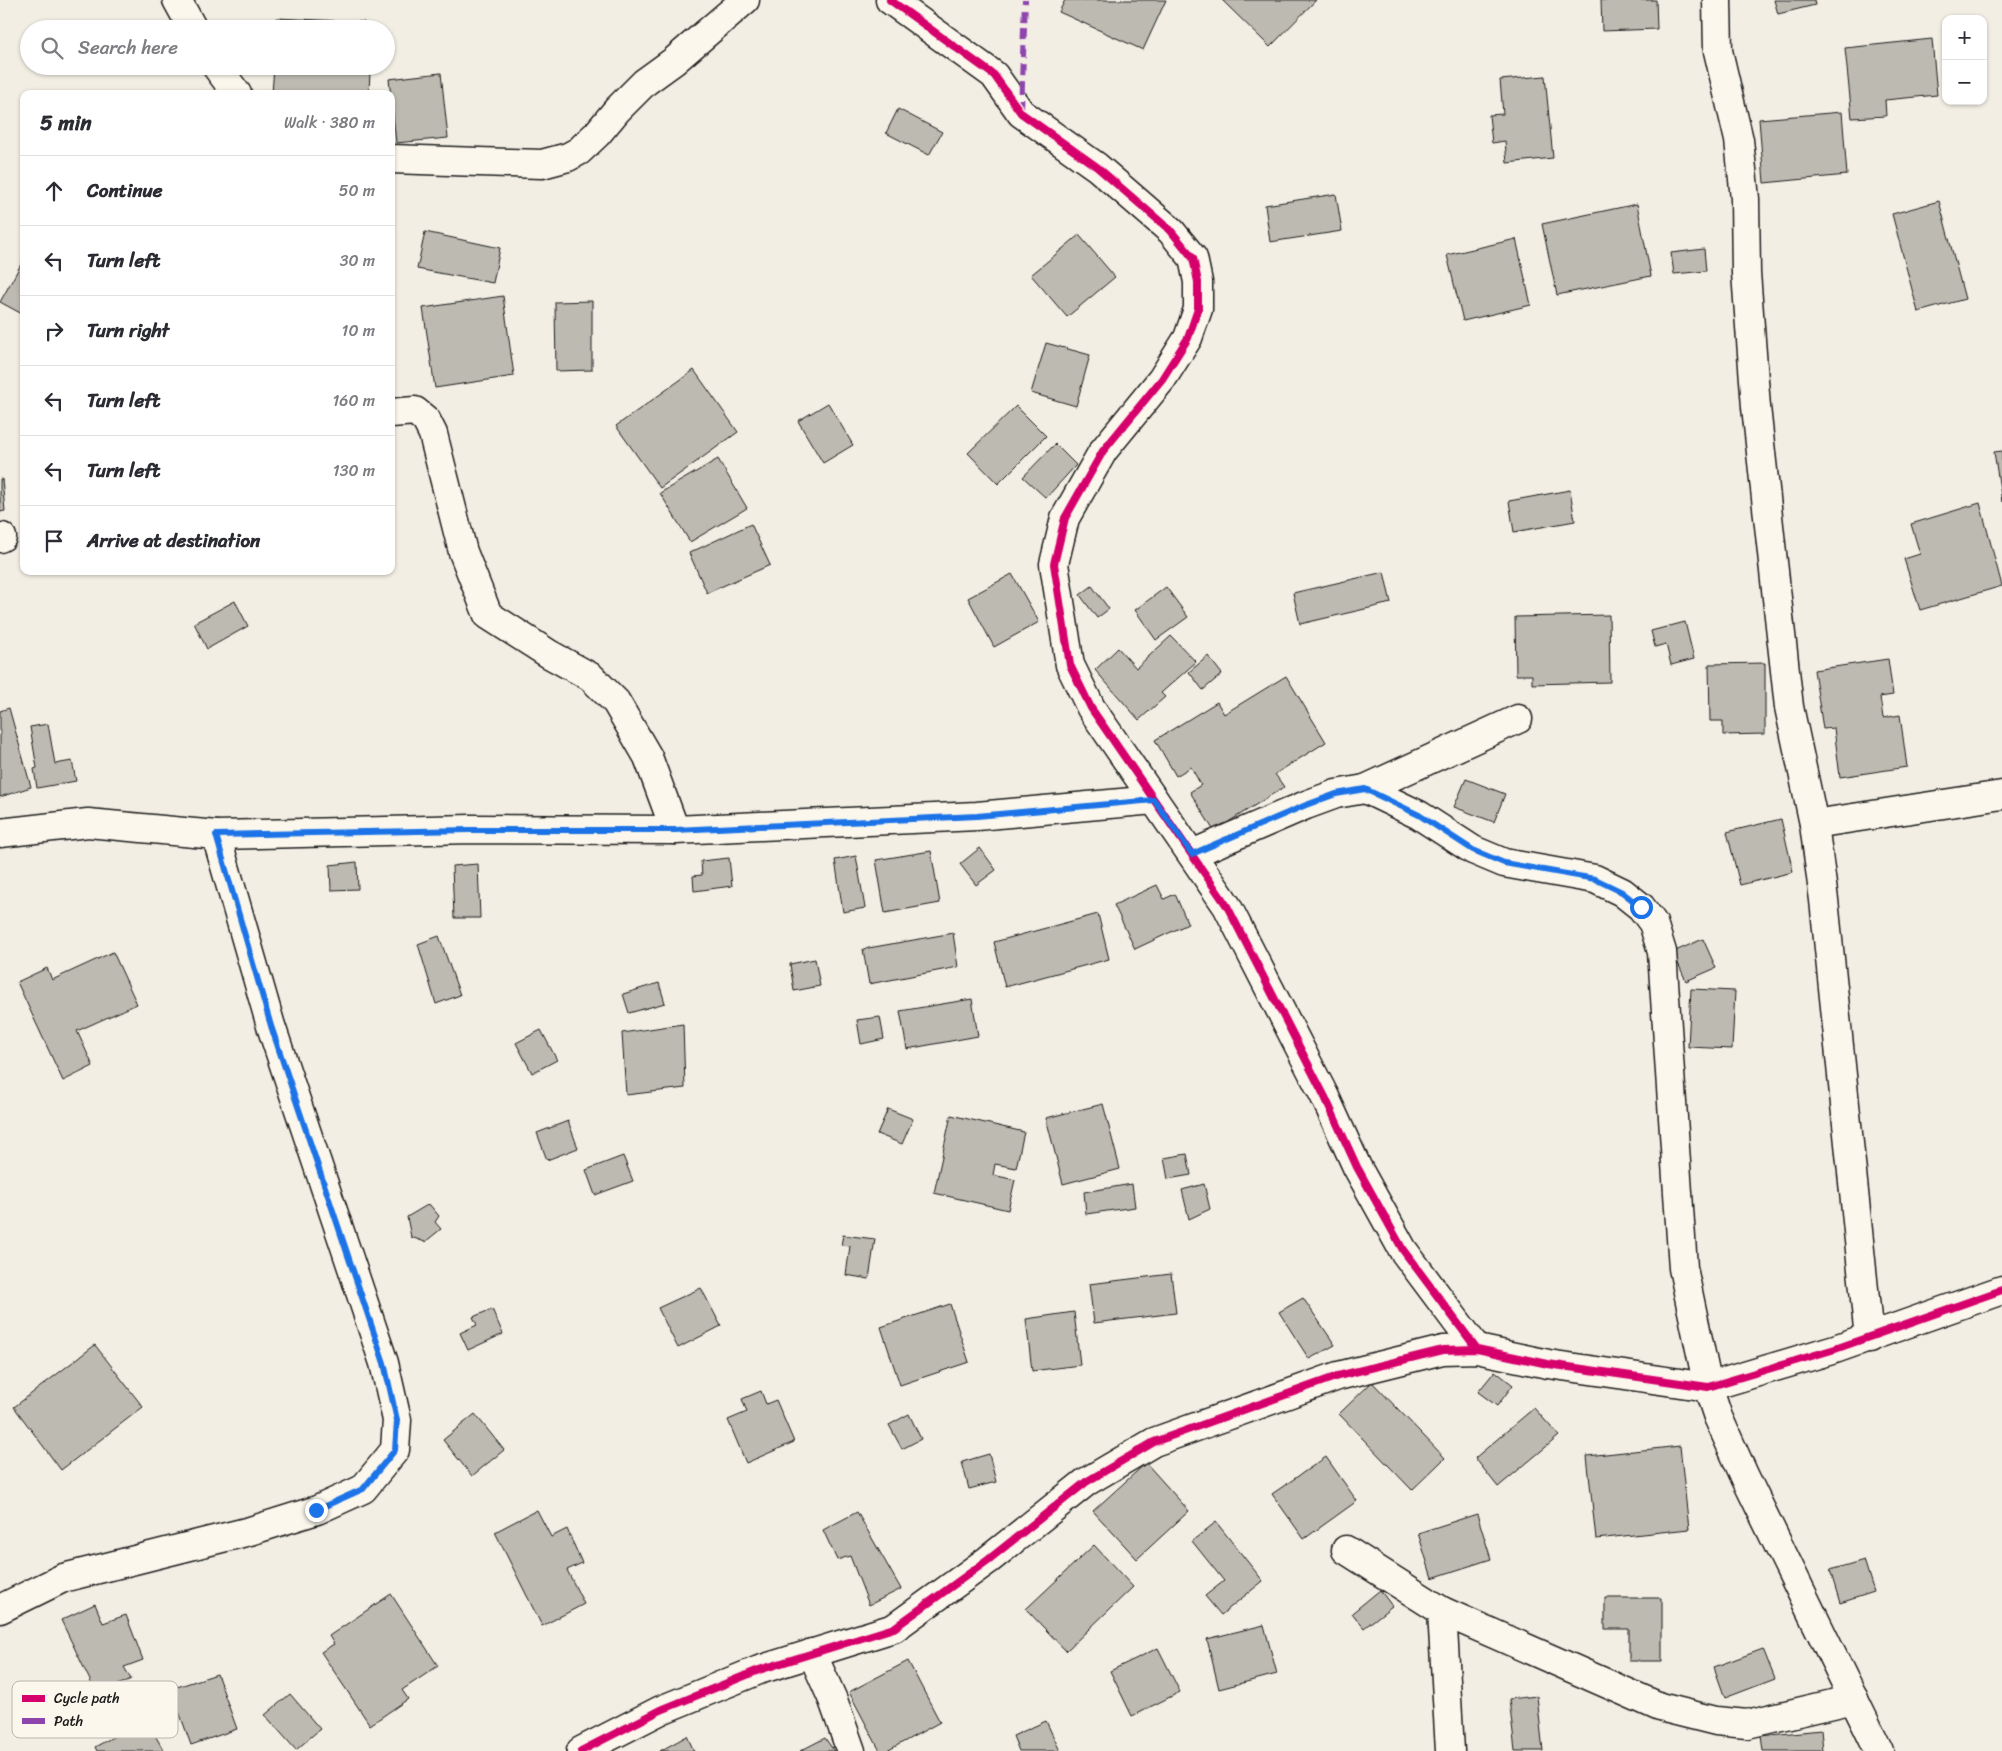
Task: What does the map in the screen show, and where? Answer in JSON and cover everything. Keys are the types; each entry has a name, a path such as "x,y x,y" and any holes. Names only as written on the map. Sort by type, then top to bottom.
{"street":[{"path":"177,0 188,20"},
{"path":"395,159 542,164 568,157 579,151 591,140 617,110 646,82 674,62 745,0"},
{"path":"890,0 994,75 1021,113 1098,167 1171,231 1193,258 1198,282 1198,308 1188,338 1162,379 1103,451 1065,518 1054,564 1070,665 1091,708 1228,906 1325,1096 1357,1167 1403,1250 1477,1349"},
{"path":"1716,0 1718,51 1739,140 1745,199 1746,273 1756,407 1790,707 1814,824 1850,1140 1869,1338"},
{"path":"223,75 234,90"},
{"path":"395,413 414,411 426,420 432,434 463,552 488,615 549,654 591,677 616,702 648,757 675,830"},
{"path":"1192,854 1306,805 1336,794 1365,789 1518,719"},
{"path":"1365,789 1433,823 1473,850 1504,863 1595,879 1622,892 1641,907 1653,923 1662,952 1683,1268 1708,1387 1718,1417 1745,1477 1879,1751"},
{"path":"1814,824 2002,795"},
{"path":"0,833 88,823 216,835 470,830 675,830 977,816 1154,800"},
{"path":"0,1609 63,1578 250,1531 316,1510 363,1489 395,1450 397,1420 384,1363 271,1026 216,835"},
{"path":"581,1751 661,1710 759,1670 894,1628 988,1560 1086,1482 1154,1442 1338,1376 1443,1350 1477,1349 1548,1364 1708,1387 1869,1338 2002,1290"},
{"path":"1346,1550 1442,1611 1660,1707 1716,1721 1747,1724 1854,1698"},
{"path":"1442,1611 1450,1751"},
{"path":"812,1653 833,1700 850,1751"}],"building":[{"path":"1065,0 1166,0 1143,50 1059,12"},
{"path":"1222,0 1316,0 1270,47"},
{"path":"1601,0 1656,0 1657,29 1602,31"},
{"path":"1774,0 1814,0 1815,5 1778,14"},
{"path":"276,18 320,20 276,20"},
{"path":"1932,39 1937,95 1885,100 1886,116 1852,118 1845,48"},
{"path":"441,73 448,138 396,143 395,90 390,90 389,79"},
{"path":"273,75 370,75 369,90 272,90"},
{"path":"1545,76 1553,158 1507,163 1505,141 1492,143 1489,115 1503,114 1500,80"},
{"path":"898,109 942,132 929,155 886,133"},
{"path":"1842,112 1847,175 1764,183 1759,119"},
{"path":"1336,194 1342,231 1270,242 1265,205"},
{"path":"1939,201 1965,299 1918,312 1892,214"},
{"path":"1637,204 1651,276 1557,295 1542,224"},
{"path":"425,232 500,248 493,283 417,269"},
{"path":"1079,235 1115,277 1067,317 1031,275"},
{"path":"1516,239 1531,305 1463,321 1447,255"},
{"path":"1704,249 1706,271 1674,274 1671,253"},
{"path":"20,266 20,313 0,302"},
{"path":"503,296 514,376 435,388 423,308"},
{"path":"592,301 592,370 556,371 555,302"},
{"path":"1046,343 1090,355 1076,406 1031,393"},
{"path":"694,370 738,432 660,488 616,426"},
{"path":"828,403 853,445 823,463 798,421"},
{"path":"1016,406 1046,436 998,484 968,453"},
{"path":"1055,444 1076,465 1046,498 1023,477"},
{"path":"2002,451 2002,502 1994,452"},
{"path":"718,459 747,508 690,542 660,493"},
{"path":"0,479 2,479 5,511 0,512"},
{"path":"1570,490 1575,521 1514,532 1509,501"},
{"path":"1980,503 2002,586 1920,610 1904,559 1920,554 1911,524"},
{"path":"751,524 770,565 707,593 689,553"},
{"path":"1384,572 1391,603 1300,624 1293,593"},
{"path":"1012,574 1039,622 994,647 968,598"},
{"path":"1092,586 1109,609 1097,618 1080,595"},
{"path":"1166,587 1188,617 1156,640 1135,610"},
{"path":"235,601 248,626 207,649 194,623"},
{"path":"1609,615 1610,682 1532,684 1532,675 1516,675 1515,617"},
{"path":"1685,622 1694,659 1671,665 1666,644 1655,647 1651,631"},
{"path":"1171,636 1196,662 1161,693 1165,697 1139,720 1095,670 1118,648 1136,668"},
{"path":"1208,656 1222,674 1203,690 1189,672"},
{"path":"1888,659 1893,695 1880,697 1883,718 1900,715 1907,767 1840,777 1834,728 1823,729 1814,670"},
{"path":"1765,663 1765,734 1723,735 1723,721 1710,721 1709,664"},
{"path":"1286,676 1326,742 1275,774 1284,787 1214,831 1190,792 1201,785 1191,767 1176,776 1155,740 1217,702 1224,714"},
{"path":"9,708 31,787 0,797 0,711"},
{"path":"48,724 55,764 72,761 76,781 37,788 34,769 37,768 30,727"},
{"path":"1466,779 1505,794 1494,822 1454,807"},
{"path":"1781,819 1793,872 1740,885 1727,832"},
{"path":"980,848 996,870 976,885 960,864"},
{"path":"931,851 940,903 885,913 876,860"},
{"path":"856,856 865,908 843,912 835,860"},
{"path":"729,858 732,886 694,891 693,876 702,875 701,861"},
{"path":"357,862 358,889 331,890 330,865"},
{"path":"478,864 480,918 454,918 452,866"},
{"path":"1157,885 1164,899 1175,894 1188,924 1135,949 1114,905"},
{"path":"1098,914 1109,959 1005,987 994,942"},
{"path":"953,933 958,967 869,984 863,949"},
{"path":"439,936 460,995 436,1004 418,944"},
{"path":"1703,939 1716,968 1686,981 1673,952"},
{"path":"113,952 137,1004 77,1031 93,1066 63,1081 17,982 47,968 52,980"},
{"path":"815,959 820,986 794,991 790,964"},
{"path":"659,983 665,1003 629,1013 623,994"},
{"path":"1691,989 1735,991 1732,1049 1688,1047"},
{"path":"972,999 978,1036 907,1049 900,1011"},
{"path":"880,1017 884,1039 861,1044 857,1020"},
{"path":"683,1024 685,1088 626,1095 622,1033"},
{"path":"541,1030 557,1060 532,1073 516,1043"},
{"path":"1103,1104 1120,1169 1063,1184 1046,1118"},
{"path":"888,1109 913,1119 902,1144 877,1134"},
{"path":"951,1115 1024,1132 1016,1168 995,1164 993,1175 1015,1180 1008,1210 934,1193"},
{"path":"568,1121 578,1148 547,1160 537,1133"},
{"path":"1187,1154 1191,1175 1168,1179 1164,1158"},
{"path":"623,1156 633,1181 595,1195 586,1170"},
{"path":"1132,1184 1135,1207 1086,1214 1084,1192"},
{"path":"1204,1184 1210,1209 1189,1219 1182,1190"},
{"path":"429,1204 439,1216 435,1222 441,1229 425,1242 411,1237 407,1217"},
{"path":"843,1235 875,1239 869,1279 846,1275 850,1246 841,1245"},
{"path":"1171,1274 1176,1313 1094,1323 1089,1284"},
{"path":"701,1288 721,1326 678,1348 658,1308"},
{"path":"1303,1298 1335,1345 1309,1359 1279,1312"},
{"path":"950,1304 969,1362 900,1385 881,1327"},
{"path":"492,1309 503,1334 468,1350 460,1333 477,1325 473,1317"},
{"path":"1074,1312 1080,1365 1032,1371 1026,1319"},
{"path":"95,1345 143,1407 61,1470 14,1407"},
{"path":"1495,1371 1513,1385 1497,1406 1478,1392"},
{"path":"1372,1382 1445,1458 1412,1490 1339,1414"},
{"path":"761,1391 766,1404 776,1400 794,1442 746,1463 728,1420 747,1412 742,1399"},
{"path":"1534,1408 1559,1436 1498,1487 1475,1458"},
{"path":"475,1414 504,1450 472,1476 443,1440"},
{"path":"909,1414 921,1439 902,1449 889,1425"},
{"path":"1680,1446 1689,1529 1596,1539 1587,1456"},
{"path":"989,1454 996,1482 969,1489 962,1462"},
{"path":"1326,1457 1357,1501 1304,1539 1272,1494"},
{"path":"1146,1463 1189,1511 1137,1559 1093,1511"},
{"path":"537,1510 551,1537 567,1529 582,1563 567,1570 584,1604 542,1626 495,1532"},
{"path":"857,1512 901,1589 869,1605 850,1556 837,1560 823,1530"},
{"path":"1477,1514 1491,1559 1432,1578 1418,1533"},
{"path":"1216,1522 1263,1581 1221,1615 1205,1596 1224,1581 1192,1541"},
{"path":"1094,1545 1133,1587 1066,1651 1026,1609"},
{"path":"1864,1560 1874,1592 1840,1603 1830,1570"},
{"path":"1380,1590 1392,1606 1364,1628 1352,1613"},
{"path":"391,1594 438,1666 402,1690 408,1699 370,1725 321,1652 334,1644 329,1636"},
{"path":"1605,1598 1662,1598 1662,1661 1629,1661 1629,1629 1605,1629"},
{"path":"95,1604 103,1623 126,1615 143,1660 124,1667 131,1679 127,1681 90,1681 61,1620"},
{"path":"1264,1625 1277,1674 1219,1689 1207,1639"},
{"path":"1158,1648 1180,1692 1132,1716 1110,1671"},
{"path":"1763,1649 1775,1679 1725,1698 1714,1667"},
{"path":"908,1661 940,1722 887,1751 880,1751 849,1692"},
{"path":"217,1674 237,1729 191,1745 178,1709 178,1687"},
{"path":"290,1694 320,1729 296,1750 265,1715"},
{"path":"1537,1696 1543,1751 1515,1751 1509,1699"},
{"path":"1046,1721 1060,1751 1019,1751 1013,1736"},
{"path":"1821,1730 1823,1751 1763,1751 1761,1736"},
{"path":"687,1736 694,1751 660,1751"},
{"path":"111,1738 157,1738 164,1751 97,1751 95,1747"},
{"path":"825,1738 834,1751 800,1751"}],"marked path":[{"path":"1021,111 1025,0"}],"cycle path":[{"path":"890,0 994,75 1021,113 1097,167 1171,231 1193,258 1198,282 1198,309 1188,338 1162,379 1103,451 1065,518 1054,564 1070,665 1091,708 1227,906 1325,1097 1357,1167 1403,1250 1477,1349"},
{"path":"581,1751 661,1710 759,1670 894,1628 988,1560 1086,1482 1154,1442 1338,1376 1443,1350 1477,1349 1548,1364 1708,1387 1835,1349 2002,1290"}],"route":[{"path":"316,1510 363,1489 395,1450 397,1420 384,1363 271,1026 216,835 470,830 675,830 977,816 1154,800 1192,854 1267,824 1306,805 1336,794 1365,789 1419,815 1473,850 1504,863 1595,879 1622,892 1641,907"}]}
